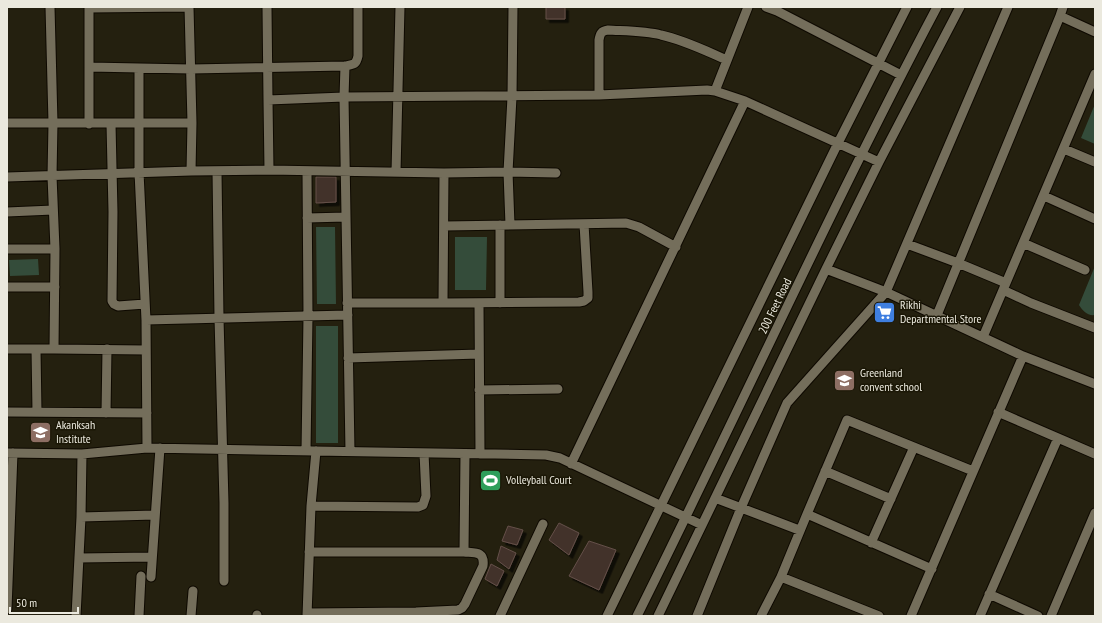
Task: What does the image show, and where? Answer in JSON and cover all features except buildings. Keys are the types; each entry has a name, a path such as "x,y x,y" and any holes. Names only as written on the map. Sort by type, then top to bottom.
{"street":[{"path":"50,7 53,123 52,176 55,249 54,349"},
{"path":"89,124 89,8 190,7 192,123 191,171"},
{"path":"267,7 269,170"},
{"path":"89,67 191,69 345,66 354,64 357,61 358,56 358,7"},
{"path":"396,172 400,7"},
{"path":"510,225 508,172 512,97 513,7"},
{"path":"715,91 748,7"},
{"path":"766,7 778,9 901,75"},
{"path":"607,616 838,143 907,7"},
{"name":"200 Feet Road","path":"637,616 862,154 937,7"},
{"path":"658,616 879,162 960,7"},
{"path":"697,616 741,508 787,402 886,292 1008,7"},
{"path":"937,315 1064,7"},
{"path":"1060,16 1095,32"},
{"path":"599,95 599,40 600,34 604,31 608,30 659,34 727,60"},
{"path":"345,66 344,97 350,451"},
{"path":"139,68 139,172 146,320 147,448"},
{"path":"983,337 1095,74"},
{"path":"268,100 344,97 512,97 706,90 715,91 745,101 879,162"},
{"path":"571,464 745,101"},
{"path":"7,123 192,123"},
{"path":"111,124 112,301 118,306 145,304"},
{"path":"1064,148 1095,162"},
{"path":"7,177 139,172 269,170 556,173"},
{"path":"217,171 224,503 224,581"},
{"path":"306,451 308,316 307,171"},
{"path":"443,303 444,172"},
{"path":"1044,196 1095,219"},
{"path":"7,212 53,210"},
{"path":"307,218 346,217"},
{"path":"444,226 626,223 676,247"},
{"path":"348,303 478,304 584,301 588,298 588,292 584,224"},
{"path":"500,225 500,303"},
{"path":"1023,243 1085,270"},
{"path":"907,244 958,264 1031,302 1095,328"},
{"path":"7,249 55,249"},
{"path":"826,269 886,292 1023,356 1095,384"},
{"path":"7,287 55,287"},
{"path":"478,304 480,454"},
{"path":"146,320 348,315"},
{"path":"7,349 146,350"},
{"path":"36,349 37,412"},
{"path":"106,349 106,413"},
{"path":"348,358 479,354"},
{"path":"911,616 1023,356"},
{"path":"479,390 558,389"},
{"path":"7,412 147,413"},
{"path":"998,412 1095,454"},
{"path":"761,616 780,577 847,420 973,472"},
{"path":"980,616 1058,438"},
{"path":"871,543 914,447"},
{"path":"7,609 10,453 82,454 160,448 546,455 554,456 702,525"},
{"path":"151,577 160,448"},
{"path":"309,552 464,552 480,554 484,561 465,604 458,610 416,614 307,614 309,552 311,506 316,451"},
{"path":"311,506 418,507 423,505 426,496 424,453"},
{"path":"76,616 81,517 82,454"},
{"path":"464,552 465,454"},
{"path":"825,471 891,499"},
{"path":"715,498 799,530"},
{"path":"807,514 932,569"},
{"path":"81,517 155,515"},
{"path":"1051,616 1094,519"},
{"path":"500,616 542,524"},
{"path":"79,558 152,557"},
{"path":"139,616 141,576"},
{"path":"780,577 878,616"},
{"path":"191,616 193,591"},
{"path":"989,594 1038,616"}],"green space":[{"path":"1095,104 1095,144 1081,138"},
{"path":"316,227 335,227 336,304 317,304"},
{"path":"455,237 487,237 486,290 455,290"},
{"path":"38,259 39,275 10,276 9,260"},
{"path":"1095,266 1095,315 1090,315 1086,313 1079,305"},
{"path":"316,326 338,326 338,443 316,443"}],"place":[{"name":"Rikhi Departmental Store","path":"884,312"},
{"name":"Greenland convent school","path":"844,380"},
{"name":"Akanksah Institute","path":"40,432"},
{"name":"Volleyball Court","path":"491,480"}]}
